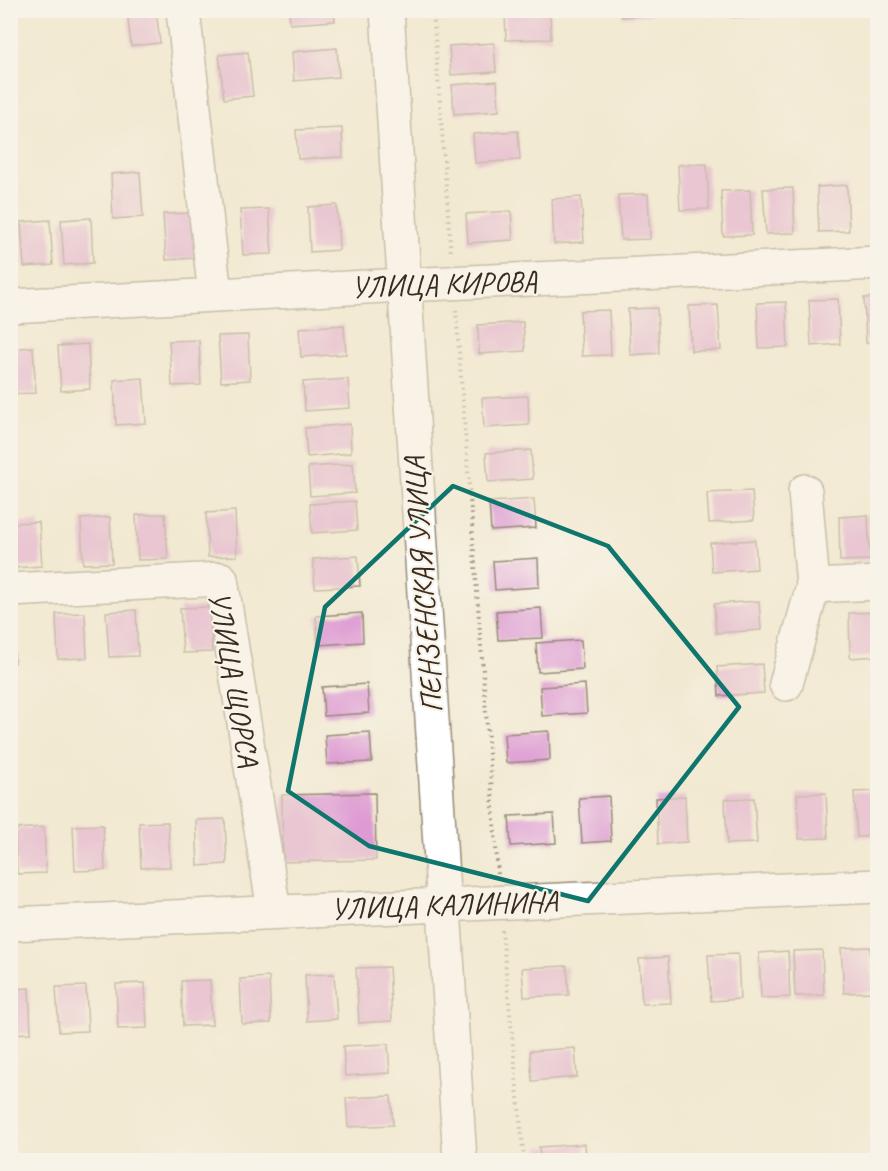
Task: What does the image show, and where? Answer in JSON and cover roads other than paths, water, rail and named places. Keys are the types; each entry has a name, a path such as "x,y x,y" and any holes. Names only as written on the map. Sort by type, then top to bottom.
{"street":[{"path":"183,10 215,295"},
{"name":"ПЕНЗЕНСКАЯ УЛИЦА","path":"387,10 460,1161"},
{"name":"УЛИЦА КИРОВА","path":"10,306 878,263"},
{"path":"786,684 813,586 805,491"},
{"name":"УЛИЦА ЩОРСА","path":"10,590 221,579 274,911"},
{"path":"813,586 878,583"},
{"name":"УЛИЦА КАЛИНИНА","path":"10,924 878,886"}]}
